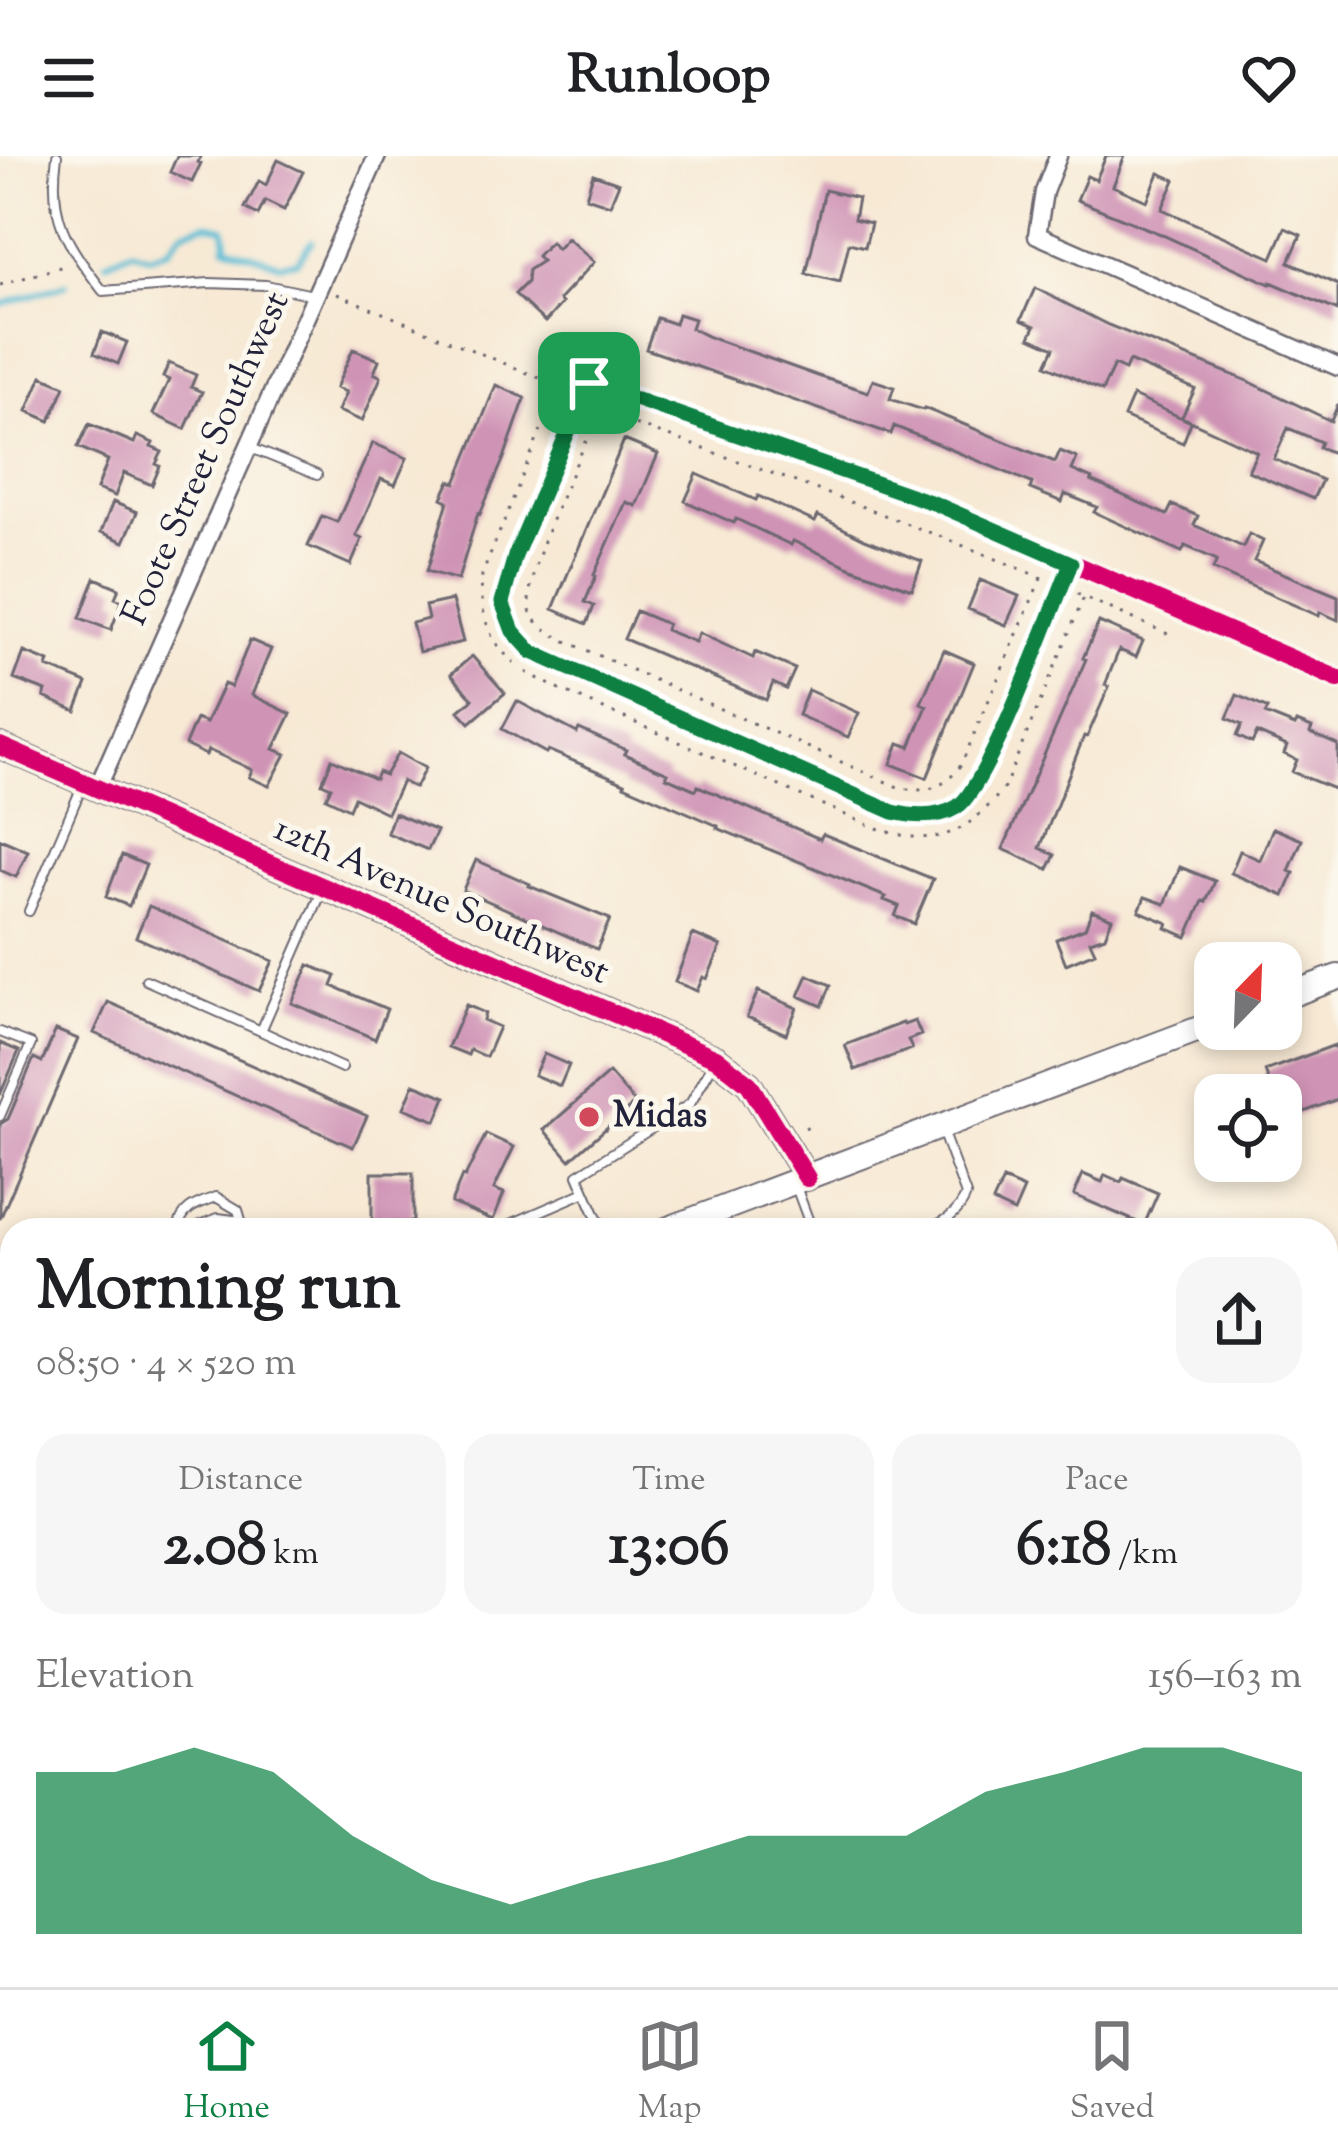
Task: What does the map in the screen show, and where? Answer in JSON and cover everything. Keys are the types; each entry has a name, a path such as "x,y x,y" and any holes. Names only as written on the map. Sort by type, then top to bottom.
{"street":[{"name":"Foote Street Southwest","path":"90,786 249,447 376,156"},
{"path":"1058,156 1044,192 1037,236 1338,367"},
{"path":"1071,563 984,772 961,805 927,817 893,812 532,652 513,631 502,602 515,556 589,383 936,504 1338,679"},
{"name":"12th Avenue Southwest","path":"0,746 716,1058 749,1084 800,1180"},
{"path":"1302,990 1338,977"},
{"path":"698,1218 1194,1031"}],"lane":[{"path":"57,156 52,189 57,214 80,262 103,291 209,283 317,291"},
{"path":"249,447 317,476"},
{"path":"29,911 90,786"},
{"path":"260,1031 324,887"},
{"path":"146,980 342,1068"},
{"path":"0,1032 31,1045 0,1117"},
{"path":"597,1218 578,1175 690,1104 716,1058"},
{"path":"941,1127 966,1195 948,1218"},
{"path":"800,1180 809,1218"},
{"path":"525,1218 586,1192"},
{"path":"180,1218 191,1206 216,1197 238,1210 240,1218"}],"path":[{"path":"0,285 80,262"},
{"path":"317,291 559,386 482,575 484,619 508,658 556,688 892,835 916,839 948,834 985,812 1004,788 1084,596"},
{"path":"1041,578 961,765 953,777 929,791 898,787 559,638 533,618 529,602 532,570 599,412 844,498 1041,578 1084,596 1174,637"},
{"path":"805,1127 812,1124"}],"building":[{"path":"177,156 201,156 192,182 170,172"},
{"path":"1106,156 1125,156 1113,186 1147,201 1159,173 1175,180 1162,209 1272,258 1285,228 1301,235 1289,262 1338,285 1338,311 1077,200 1087,176 1096,180"},
{"path":"278,160 303,172 284,210 265,201 258,215 245,208 259,181 266,185"},
{"path":"593,174 619,183 610,205 586,197"},
{"path":"825,190 858,198 854,219 871,223 865,247 849,243 840,282 806,274"},
{"path":"567,238 594,262 545,322 515,294 527,282 528,270 542,261 537,256 550,242 557,249"},
{"path":"1035,288 1108,325 1248,381 1331,421 1338,404 1338,455 1288,428 1274,459 1322,480 1313,499 1248,471 1257,452 1182,417 1195,389 1129,361 1125,370 1114,365 1102,391 1046,365 1054,348 1030,337 1035,326 1021,320"},
{"path":"678,314 694,319 691,328 709,337 818,376 868,392 873,380 894,387 890,399 924,408 1055,462 1060,451 1077,458 1072,470 1091,481 1167,515 1172,505 1198,516 1194,525 1243,547 1249,534 1263,541 1254,561 1338,596 1338,620 1213,569 1217,560 1185,546 1182,552 1094,512 1097,507 1065,494 1062,502 1030,489 1032,483 894,426 891,434 646,349 657,318 675,324"},
{"path":"102,332 127,342 118,364 94,353"},
{"path":"353,349 379,360 374,373 381,377 362,421 338,411 346,392 336,388"},
{"path":"169,363 196,375 191,387 202,392 185,429 153,414 169,380 163,377"},
{"path":"42,376 65,386 50,421 27,411"},
{"path":"496,385 525,398 478,513 458,580 427,571 448,501 442,498 450,481 456,483"},
{"path":"1133,396 1191,422 1183,443 1124,417"},
{"path":"89,424 134,443 137,436 153,443 151,447 162,452 152,485 124,473 115,496 97,489 108,460 78,447"},
{"path":"624,440 658,454 636,506 626,502 594,575 585,602 594,606 587,624 553,609"},
{"path":"373,443 407,458 395,485 381,479 356,536 362,539 351,565 308,546 322,516 337,522"},
{"path":"697,474 815,522 818,516 922,561 912,589 685,501"},
{"path":"113,502 137,512 124,542 101,532"},
{"path":"95,578 119,588 115,598 122,601 111,630 80,618"},
{"path":"980,580 1019,596 1006,625 968,609"},
{"path":"452,600 463,642 419,652 412,623 428,619 425,606"},
{"path":"636,611 695,642 699,633 753,658 755,652 795,669 786,689 773,683 766,700 624,639"},
{"path":"1099,622 1143,641 1136,657 1119,650 1105,685 1109,687 1084,736 1040,848 1055,855 1048,869 1003,849"},
{"path":"250,640 271,649 252,695 291,714 274,749 286,754 269,786 249,777 252,770 240,764 185,745 196,719 206,723 224,684 231,687"},
{"path":"944,650 974,663 927,778 891,764 899,743 910,747 927,706 921,703"},
{"path":"24,652 87,683 76,711 44,697 46,691 14,679"},
{"path":"472,656 505,693 470,723 459,711 473,699 451,674"},
{"path":"808,690 859,713 848,737 798,715"},
{"path":"1237,695 1268,709 1265,714 1312,728 1310,733 1338,745 1334,789 1292,772 1297,760 1284,754 1287,746 1257,733 1252,743 1237,736 1242,725 1227,718"},
{"path":"517,701 577,733 579,729 626,750 624,754 696,790 698,786 820,839 823,834 933,879 914,924 895,916 899,906 884,900 886,897 717,828 502,729"},
{"path":"398,753 425,768 415,788 402,781 387,813 354,797 349,809 326,798 331,787 322,783 332,759 375,779 378,772 385,775"},
{"path":"394,813 437,831 428,850 387,833"},
{"path":"1273,828 1302,840 1284,896 1231,873 1240,851 1260,860"},
{"path":"0,839 28,851 16,877 0,870"},
{"path":"122,855 146,865 129,906 106,897"},
{"path":"476,860 610,919 597,949 463,890"},
{"path":"1180,867 1215,881 1187,937 1139,911 1145,897 1165,904"},
{"path":"149,906 273,961 259,991 136,937"},
{"path":"1092,910 1112,918 1105,936 1090,941 1095,952 1066,964 1056,939 1085,928"},
{"path":"693,934 721,946 697,991 675,982"},
{"path":"309,965 336,976 332,986 387,1009 375,1039 292,1003"},
{"path":"808,975 831,985 822,1006 799,996"},
{"path":"758,991 797,1008 786,1034 747,1017"},
{"path":"108,1002 367,1116 353,1147 94,1033"},
{"path":"466,1005 485,1013 483,1020 499,1027 486,1057 448,1047"},
{"path":"915,1021 921,1035 908,1040 912,1049 855,1070 845,1045"},
{"path":"56,1030 78,1039 0,1218 0,1124 8,1119 34,1058 42,1062"},
{"path":"0,1043 19,1051 0,1095"},
{"path":"1335,1045 1338,1099 1302,1113 1302,1074 1265,1071"},
{"path":"544,1054 569,1065 560,1086 534,1075"},
{"name":"Midas","path":"609,1073 635,1103 570,1160 544,1130"},
{"path":"414,1084 446,1097 436,1121 404,1108"},
{"path":"486,1134 514,1147 494,1189 504,1193 494,1218 451,1203"},
{"path":"372,1173 413,1173 413,1218 372,1218"},
{"path":"1083,1174 1102,1182 1105,1175 1121,1182 1123,1178 1158,1193 1147,1218 1128,1218 1074,1195"},
{"path":"1003,1180 1024,1189 1014,1212 993,1202"}],"waterway":[{"path":"106,262 131,250 149,256 168,250 183,231 205,224 224,228 225,246 280,264 297,262 312,241"},
{"path":"0,305 66,284"}],"cycle path":[{"path":"1071,563 985,766 956,807 925,816 893,812 532,653 513,631 502,601 515,556 589,383 936,504 1338,679"},
{"path":"0,746 716,1058 749,1084 807,1178"}],"place":[{"name":"Midas","path":"589,1117"}],"route":[{"path":"589,383 936,504 1071,563 984,772 961,805 927,817 893,812 532,652 524,644 513,631 502,602 515,556 589,383"}]}
